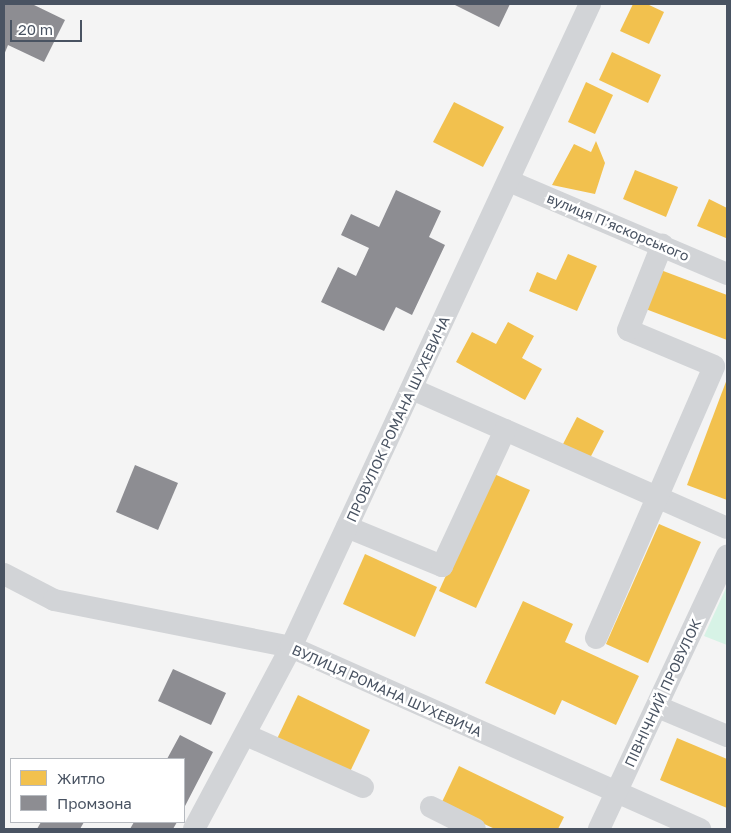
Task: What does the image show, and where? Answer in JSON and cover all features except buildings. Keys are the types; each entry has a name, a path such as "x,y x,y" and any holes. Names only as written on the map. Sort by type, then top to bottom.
{"street":[{"name":"ПРОВУЛОК РОМАНА ШУХЕВИЧА","path":"197,827 291,647 590,4"},
{"name":"вулиця Пʼяскорського","path":"509,181 727,274"},
{"path":"596,638 714,366 628,330 662,245"},
{"path":"412,389 727,528"},
{"path":"347,527 442,566 505,430"},
{"name":"ПІВНІЧНИЙ ПРОВУЛОК","path":"599,829 658,707 727,556"},
{"name":"ВУЛИЦЯ РОМАНА ШУХЕВИЧА","path":"4,574 54,600 291,647 700,829"},
{"path":"658,707 727,736"},
{"path":"246,735 363,787"},
{"path":"431,807 475,829"}],"green space":[{"path":"727,586 727,645 704,636"}]}
